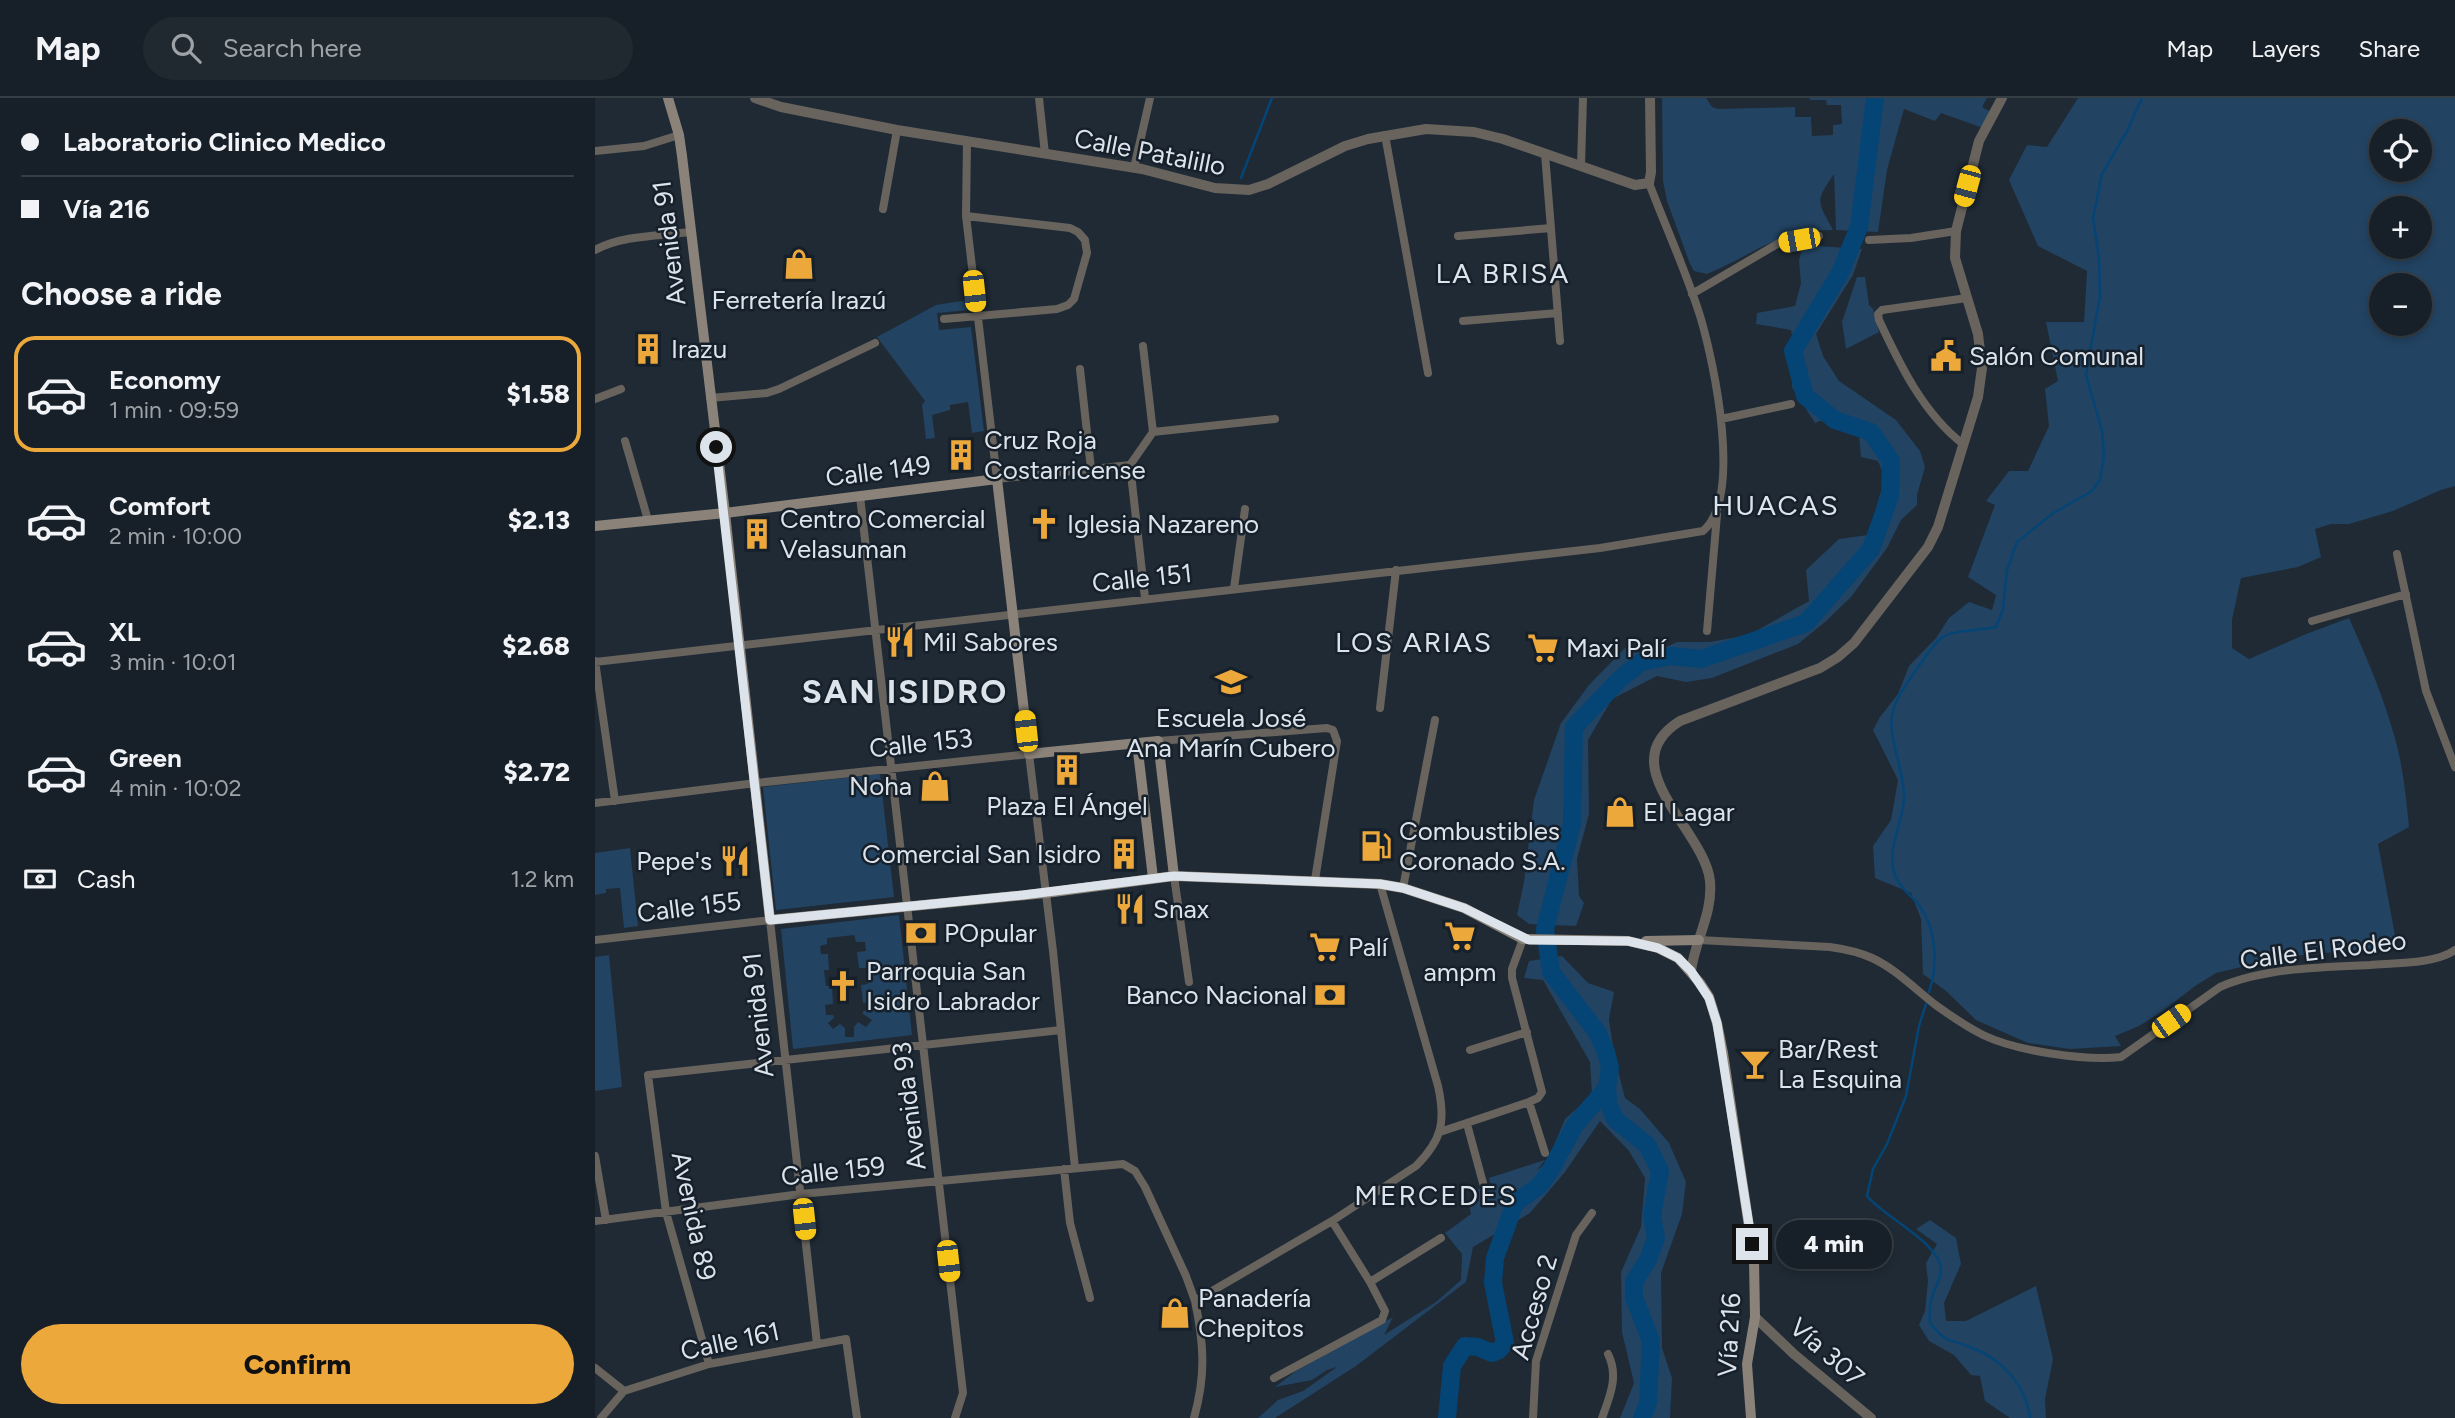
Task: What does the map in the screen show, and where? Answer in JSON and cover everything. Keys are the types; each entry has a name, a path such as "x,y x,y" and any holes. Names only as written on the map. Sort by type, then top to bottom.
{"main road":[{"name":"Avenida 91","path":"668,98 679,135 725,513 770,920"},
{"name":"Calle 149","path":"595,526 725,513 997,479"},
{"path":"997,479 1029,754"},
{"path":"1158,741 1174,876"},
{"name":"Calle 153","path":"1029,754 1158,741"},
{"path":"1137,743 1153,878"},
{"name":"Calle 155","path":"770,920 906,908 1174,876 1315,880 1403,888 1464,908 1526,940"},
{"name":"Vía 216","path":"1526,940 1628,941 1658,948 1678,958 1691,971 1709,998 1723,1053 1754,1260 1755,1317 1747,1364 1751,1418"},
{"path":"1628,941 1699,940"}],"street":[{"name":"Calle Patalillo","path":"755,98 897,130 1134,168 1215,188 1249,190 1268,184 1345,146 1385,135 1426,129 1474,132 1635,185 1649,183"},
{"path":"1039,98 1045,154"},
{"path":"1134,168 1150,98"},
{"path":"1581,166 1583,98"},
{"path":"1650,98 1649,183 1692,294 1704,333 1721,419 1723,488 1717,509 1707,631"},
{"path":"1691,971 1693,952 1709,910 1710,880 1695,842 1661,789 1655,774 1654,757 1658,742 1666,729 1680,721 1820,668 1838,657 1854,643 1928,547 1938,527 1977,397 1982,368 1978,334 1955,258 1956,231 1979,141 2002,98"},
{"path":"883,209 897,130"},
{"path":"595,151 644,146 679,135"},
{"path":"1385,135 1429,373"},
{"path":"967,141 966,216 997,479"},
{"path":"1545,154 1560,341"},
{"path":"944,319 1057,309 1068,305 1074,299 1087,253 1085,240 1070,228 966,216"},
{"path":"1458,236 1551,228"},
{"path":"1870,240 1912,238 1956,231"},
{"path":"595,250 627,240 690,232"},
{"path":"1692,294 1779,243 1819,236"},
{"path":"1962,444 1947,432 1925,405 1902,366 1878,314 1882,310 1967,298"},
{"path":"1464,321 1558,313"},
{"path":"711,398 767,393 779,389 875,343"},
{"path":"1143,346 1153,432 1130,465 1145,598"},
{"path":"1080,369 1091,469"},
{"path":"595,399 621,389"},
{"path":"1721,419 1791,404"},
{"path":"1153,432 1275,419"},
{"path":"625,441 648,520"},
{"name":"Calle 149","path":"997,479 1130,465"},
{"name":"Avenida 93","path":"860,496 963,1392 955,1418"},
{"path":"1234,588 1245,509"},
{"name":"Calle 151","path":"595,661 1576,551 1694,534 1710,525 1717,509"},
{"path":"2397,554 2426,691 2455,766"},
{"path":"1380,708 1396,570"},
{"path":"2312,621 2406,594"},
{"path":"595,661 615,801"},
{"path":"1403,888 1435,720"},
{"name":"Calle 153","path":"1158,741 1327,728 1335,732 1337,741 1315,880"},
{"path":"1029,754 1075,1168"},
{"name":"Calle 153","path":"595,803 1029,754"},
{"path":"1174,876 1189,982"},
{"path":"1195,1301 1332,1221 1416,1166 1426,1156 1440,1132 1443,1115 1438,1086 1380,884"},
{"name":"Calle 155","path":"595,940 770,920"},
{"name":"Avenida 91","path":"770,920 817,1344"},
{"path":"1440,1132 1529,1102 1538,1098 1542,1092 1512,978 1512,969 1526,940"},
{"name":"Calle El Rodeo","path":"1699,940 1848,950 1872,958 1905,979 1938,1006 1984,1035 2023,1047 2106,1059 2121,1057 2220,986 2241,979 2285,972 2450,957 2455,950"},
{"path":"786,1058 1061,1030"},
{"path":"1470,1049 1527,1032"},
{"name":"Avenida 89","path":"709,1364 666,1212 648,1075 786,1058"},
{"path":"1529,1102 1545,1153"},
{"path":"1467,1124 1483,1183"},
{"path":"595,1156 605,1220"},
{"name":"Calle 159","path":"595,1221 801,1194 1123,1164 1135,1171 1151,1200 1187,1276 1195,1301 1204,1350 1202,1385 1194,1418"},
{"path":"1064,1169 1070,1223 1090,1298"},
{"name":"Acceso 2","path":"1533,1418 1536,1362 1576,1235 1592,1213"},
{"path":"1274,1378 1382,1320 1384,1316 1385,1311 1370,1282 1332,1221"},
{"path":"1370,1282 1441,1238"},
{"name":"Vía 307","path":"1755,1317 1795,1355 1871,1418"},
{"name":"Calle 161","path":"624,1391 709,1364 846,1339 857,1418"},
{"path":"1602,1418 1613,1387 1615,1367 1608,1354"},
{"path":"595,1368 624,1391 601,1418"}],"shaded area":[{"path":"1662,98 1706,98 1712,107 1718,109 1795,107 1795,117 1811,117 1812,136 1833,135 1833,125 1842,124 1841,105 1827,105 1826,100 1810,98 1987,98 1982,107 1991,112 1983,128 1941,113 1935,121 1904,109 1887,170 1878,232 1836,230 1834,174 1823,191 1820,202 1833,230 1813,231 1781,239 1707,274 1694,271 1690,264 1667,201 1663,181"},
{"path":"2078,98 2455,98 2455,486 2393,511 2349,524 2331,524 2315,529 2321,557 2298,567 2241,578 2232,620 2232,648 2249,659 2349,618 2385,705 2404,781 2409,827 2378,844 2397,946 2284,957 2216,973 2139,1026 2115,1036 2121,1046 2070,1049 2028,1043 1976,1020 1946,991 1923,974 1921,919 1911,893 1875,878 1873,846 1891,820 1898,780 1873,730 1898,694 1909,666 1936,638 1949,618 1969,602 1992,610 1996,595 1968,577 1995,505 1986,501 2009,471 2028,471 2049,426 2045,389 2058,381 2046,322 2084,322 2087,271 2038,246 2009,180 2027,145 2047,147"},
{"path":"1803,245 1862,249 1853,275 1816,334 1823,356 1839,381 1896,420 1920,451 1925,467 1917,505 1901,520 1887,548 1851,597 1798,644 1712,678 1686,682 1657,676 1612,699 1588,740 1589,814 1577,859 1579,896 1584,903 1576,926 1529,924 1517,915 1534,800 1561,723 1589,685 1627,646 1646,656 1677,642 1710,642 1749,635 1809,601 1806,570 1839,539 1868,535 1885,478 1878,461 1861,457 1859,436 1835,415 1815,423 1792,387 1791,330 1756,324 1757,313 1795,306 1801,283 1799,261"},
{"path":"1857,277 1865,277 1869,305 1873,309 1879,332 1846,349 1842,322"},
{"path":"967,300 968,310 937,313 939,330 971,327 984,431 972,433 968,402 950,405 950,410 932,415 935,438 926,439 922,405 925,401 877,337 936,305"},
{"path":"880,774 894,897 776,910 763,787"},
{"path":"630,848 638,926 624,928 620,888 606,889 606,893 595,895 595,853"},
{"path":"899,915 912,1035 793,1049 781,929","holes":["854,935 856,942 865,942 866,951 857,952 859,968 867,968 868,984 861,985 863,1003 872,1002 873,1009 863,1011 863,1014 872,1020 866,1027 858,1022 854,1027 854,1037 845,1037 845,1028 840,1024 833,1029 828,1023 834,1018 833,1015 826,1015 825,1005 833,1004 832,986 826,986 824,970 829,970 828,954 821,954 820,946 827,944 827,938"]},
{"path":"609,955 622,1087 595,1091 595,957"},
{"path":"1562,956 1588,983 1614,992 1609,1019 1614,1055 1625,1098 1640,1109 1669,1143 1686,1182 1682,1214 1661,1273 1662,1348 1672,1378 1670,1418 1620,1418 1634,1383 1622,1332 1621,1272 1641,1227 1645,1178 1629,1151 1600,1121 1565,1172 1530,1213 1473,1247 1466,1282 1356,1366 1275,1418 1258,1418 1278,1400 1303,1391 1337,1367 1312,1380 1275,1387 1296,1371 1393,1317 1384,1335 1436,1302 1461,1280 1462,1254 1445,1233 1471,1214 1469,1204 1479,1201 1475,1190 1491,1186 1489,1178 1545,1160 1536,1171 1547,1162 1565,1119 1592,1095 1590,1062 1543,980 1524,978 1529,961"},
{"path":"1930,1220 1956,1238 1961,1264 1944,1303 1946,1321 1966,1321 2036,1286 2053,1359 2045,1399 2046,1418 2010,1418 1985,1401 1980,1376 1971,1375 1954,1355 1929,1341 1919,1325 1925,1311 1928,1281 1926,1263 1937,1244 1916,1229"}],"waterway":[{"path":"1241,178 1272,98"},
{"path":"1642,1418 1648,1403 1651,1341 1634,1297 1634,1282 1648,1260 1656,1238 1652,1216 1660,1171 1647,1145 1616,1120 1609,1106 1607,1088 1610,1068 1606,1052 1597,1032 1551,972 1545,929 1572,824 1574,727 1620,679 1641,662 1672,656 1701,659 1806,623 1871,549 1890,496 1891,461 1871,432 1835,420 1805,396 1793,351 1840,273 1859,227 1875,98"},
{"path":"1929,992 1935,959 1929,925 1919,905 1898,882 1892,863 1904,799 1892,731 1893,711 1908,681 1940,639 1959,632 1996,627 2003,609 2007,570 2017,542 2052,514 2092,491 2100,480 2104,455 2102,431 2086,375 2100,296 2099,258 2093,218 2102,174 2142,98"},
{"path":"1926,1004 1919,1026 1906,1096 1887,1144 1873,1169 1867,1196 1921,1240 1938,1259 1941,1273 1930,1304 1930,1323 1948,1340 1981,1352 2002,1366 2023,1395 2030,1418"},
{"path":"1447,1418 1452,1366 1465,1346 1478,1347 1492,1353 1505,1343 1493,1283 1495,1258 1515,1203 1539,1186 1575,1125 1607,1088"}],"place":[{"name":"Ferretería Irazú","path":"799,264"},
{"name":"Irazu","path":"648,349"},
{"name":"Salón Comunal","path":"1946,356"},
{"name":"Cruz Roja Costarricense","path":"961,455"},
{"name":"Iglesia Nazareno","path":"1044,524"},
{"name":"Centro Comercial Velasuman","path":"757,534"},
{"name":"Mil Sabores","path":"900,642"},
{"name":"Maxi Palí","path":"1543,648"},
{"name":"Escuela José Ana Marín Cubero","path":"1231,682"},
{"name":"Plaza El Ángel","path":"1067,770"},
{"name":"Noha","path":"935,786"},
{"name":"El Lagar","path":"1620,812"},
{"name":"Combustibles Coronado S.A.","path":"1376,846"},
{"name":"Comercial San Isidro","path":"1124,854"},
{"name":"Pepe's","path":"735,861"},
{"name":"Snax","path":"1130,909"},
{"name":"POpular","path":"921,933"},
{"name":"ampm","path":"1460,936"},
{"name":"Palí","path":"1325,947"},
{"name":"Parroquia San Isidro Labrador","path":"843,986"},
{"name":"Banco Nacional","path":"1330,995"},
{"name":"Bar/Rest La Esquina","path":"1755,1064"},
{"name":"Panadería Chepitos","path":"1175,1313"}],"district":[{"name":"LA BRISA","path":"1503,273"},
{"name":"HUACAS","path":"1776,505"},
{"name":"LOS ARIAS","path":"1414,642"},
{"name":"SAN ISIDRO","path":"905,691"},
{"name":"MERCEDES","path":"1436,1195"}],"route":[{"path":"716,447 770,920 906,908 1174,876 1315,880 1403,888 1464,908 1523,939 1628,941 1658,948 1678,958 1691,971 1709,998 1717,1023 1752,1244"}]}
